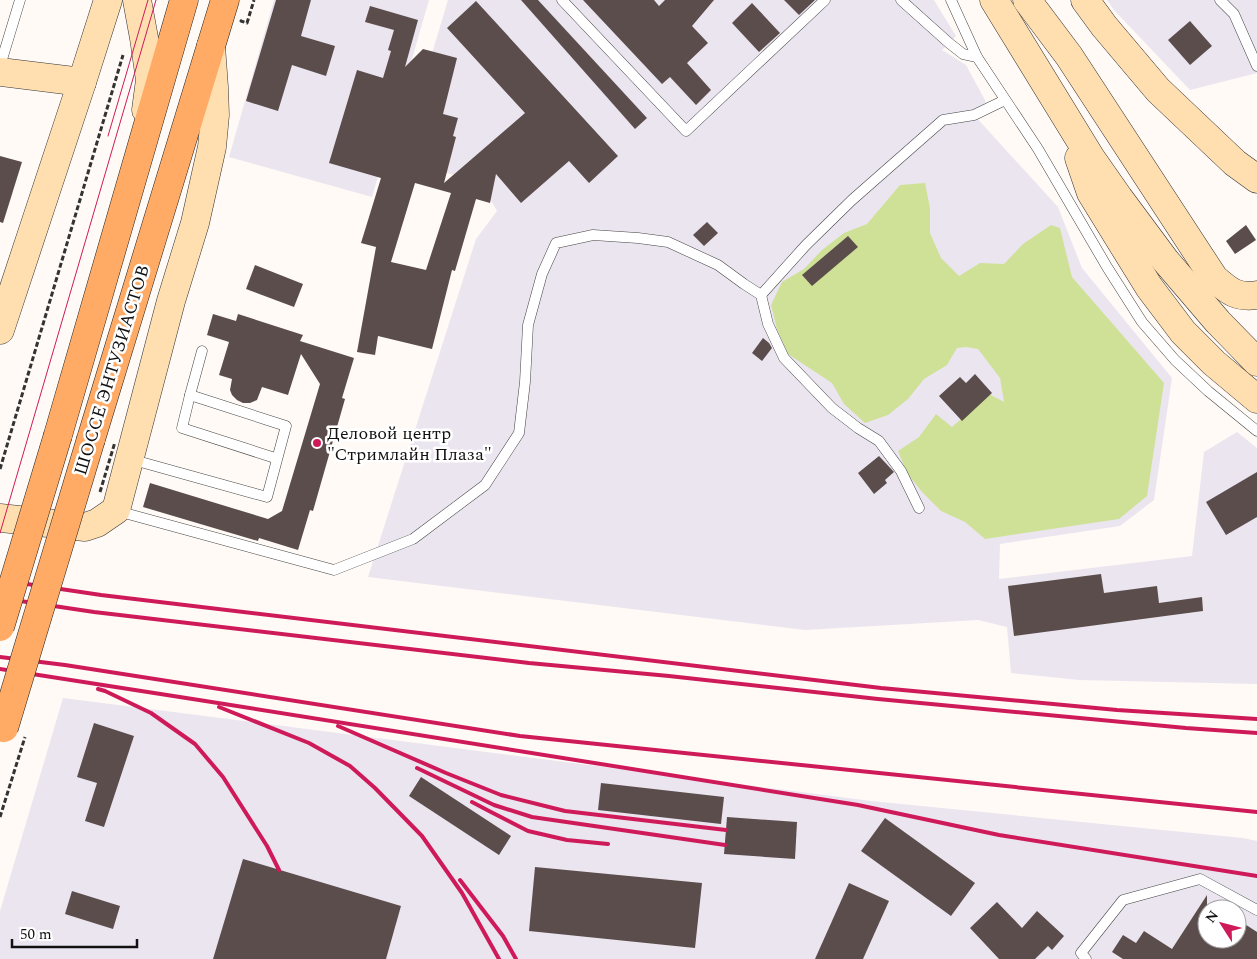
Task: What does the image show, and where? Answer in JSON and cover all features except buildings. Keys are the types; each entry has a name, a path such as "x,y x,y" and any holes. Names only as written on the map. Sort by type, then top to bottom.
{"main road":[{"path":"0,330 108,0"},
{"path":"137,0 150,80 143,140"},
{"name":"ШОССЕ ЭНТУЗИАСТОВ","path":"0,627 58,435 184,0"},
{"path":"1027,0 1069,56 1214,278 1229,291 1242,296 1257,295"},
{"path":"1086,0 1104,26 1158,90 1257,186"},
{"path":"995,2 1091,158 1119,198 1165,260 1218,322 1257,362"},
{"name":"ШОССЕ ЭНТУЗИАСТОВ","path":"10,733 91,439 211,46 234,7"},
{"path":"0,518 85,527 97,523 116,510 171,301 195,223 212,147 215,115 211,46"},
{"path":"0,72 82,82"},
{"path":"1058,104 1092,193 1149,287 1189,338 1214,363 1257,399"},
{"path":"1235,163 1257,179"}],"lane":[{"path":"0,66 20,0"},
{"path":"562,0 686,131 825,0"},
{"path":"901,0 963,54 977,57"},
{"path":"951,0 977,57 1038,149 1107,267 1142,322 1175,360 1201,385 1257,431"},
{"path":"1220,0 1234,14 1257,66"},
{"path":"761,294 806,245 852,200 943,120 974,115 1004,100"},
{"path":"116,510 334,570 413,539 485,485 519,433 525,382 528,325 542,274 556,243 593,235 668,242 718,264 744,284 761,294 768,324 784,358 832,408 878,441 901,471 919,508"},
{"path":"202,350 182,428 274,458"},
{"path":"129,458 267,497 286,426 190,395"},
{"path":"1086,959 1081,952 1123,900 1200,880 1257,910"}],"path":[{"path":"234,7 242,21 247,23 254,0"},
{"path":"0,469 123,55"},
{"path":"0,817 10,733"}],"shaded area":[{"path":"274,0 429,0 372,197 229,157"},
{"path":"448,0 934,0 956,36 942,50 966,65 986,102 974,115 1058,207 1082,268 1172,378 1154,500 1120,526 1000,544 999,579 1192,556 1204,452 1237,432 1257,448 1257,684 1079,680 1011,673 1007,627 978,620 805,630 368,577 476,239 497,211 480,182 400,160"},
{"path":"1107,0 1257,0 1257,73 1190,90 1114,10"},
{"path":"63,698 871,801 1243,838 1257,841 1257,959 0,959 0,911"}],"green space":[{"path":"925,183 930,208 930,233 941,258 959,276 980,263 1004,264 1023,244 1051,225 1060,228 1072,277 1164,383 1147,496 1119,519 985,539 965,522 941,511 922,492 907,473 898,451 919,437 936,414 952,427 989,394 1004,402 1000,378 978,349 957,348 947,365 924,379 908,399 888,415 865,423 844,404 832,383 788,354 777,329 771,305 782,282 804,269 822,250 844,233 867,224 900,185"}],"tram line":[{"path":"108,136 148,0"},
{"path":"0,533 156,0"}],"railway":[{"path":"0,580 101,595 881,688 1117,710 1257,719"},
{"path":"0,598 94,612 529,663 878,699 1257,733"},
{"path":"0,657 65,665 520,736 1257,812"},
{"path":"0,669 858,805 999,835 1257,876"},
{"path":"98,689 151,713 195,744 223,777 267,846 279,870"},
{"path":"219,707 309,743 350,766 375,788 422,836 462,893 499,959"},
{"path":"338,726 501,795 565,811 726,830"},
{"path":"417,768 494,805 532,817 725,845"},
{"path":"472,802 528,831 567,840 608,844"},
{"path":"460,880 503,936 516,959"}],"place":[{"name":"Деловой центр \"Стримлайн Плаза\"","path":"317,443"}]}
